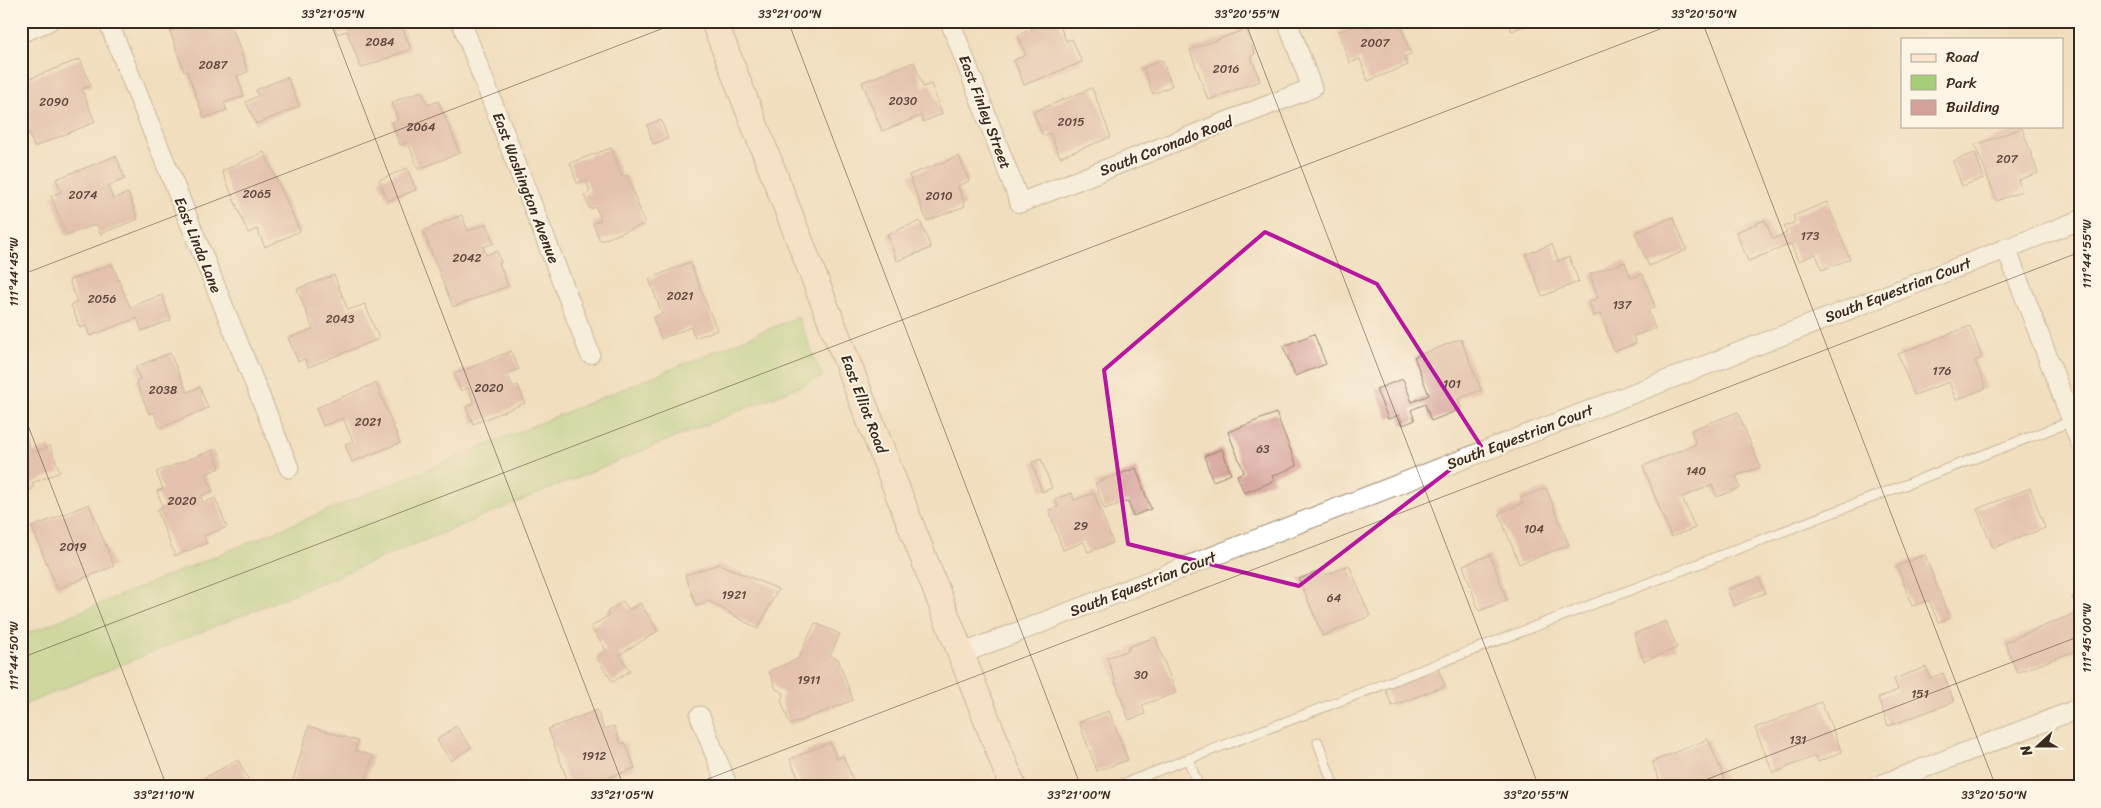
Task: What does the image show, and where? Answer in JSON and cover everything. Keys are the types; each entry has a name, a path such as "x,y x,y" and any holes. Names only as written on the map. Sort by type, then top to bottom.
{"main road":[{"name":"East Elliot Road","path":"714,21 1013,787"}],"street":[{"path":"21,33 49,21"},
{"name":"East Linda Lane","path":"108,21 289,468"},
{"name":"East Washington Avenue","path":"461,21 590,354"},
{"name":"East Finley Street","path":"950,21 1020,203"},
{"name":"South Coronado Road","path":"1020,203 1312,88 1286,21"},
{"name":"South Equestrian Court","path":"961,654 2080,220"},
{"path":"2006,248 2080,442"},
{"path":"1875,787 2080,708"},
{"path":"700,716 728,787"}],"lane":[{"path":"1115,787 2072,421"},
{"path":"1318,742 1334,787"},
{"path":"1188,759 1199,787"}],"highlighted area":[{"path":"1265,232 1377,284 1481,446 1299,586 1128,544 1104,370"}],"green space":[{"path":"798,317 822,377 21,706 21,636"}],"building":[{"path":"196,21 208,21 211,28 230,21 248,72 237,76 244,96 224,103 227,110 204,118 187,71 184,72 170,31"},
{"path":"333,21 400,21 411,49 361,68 347,31 337,34"},
{"path":"1051,21 1058,21 1066,41 1072,39 1082,62 1024,85 1014,60 1026,55 1018,35"},
{"path":"1176,21 1203,21 1179,30"},
{"path":"1385,21 1399,21 1411,54 1404,57 1408,65 1368,81 1360,59 1350,63 1338,32 1364,23 1366,29"},
{"path":"1508,21 1535,21 1512,31"},
{"path":"1246,29 1255,54 1251,56 1260,81 1208,100 1190,50"},
{"path":"80,59 91,86 82,89 95,122 34,147 21,114 21,82"},
{"path":"1162,60 1172,86 1153,94 1143,68"},
{"path":"914,62 923,87 931,84 942,114 923,122 921,116 882,131 862,82"},
{"path":"287,77 300,106 256,124 246,102 258,96 256,90"},
{"path":"1092,88 1111,137 1060,157 1050,133 1043,136 1033,112"},
{"path":"422,91 428,105 438,101 460,153 418,169 408,142 400,145 392,122 398,120 392,102"},
{"path":"661,120 668,139 653,144 647,125"},
{"path":"2022,128 2038,173 2018,180 2022,191 1997,201 1975,145"},
{"path":"611,148 622,177 627,175 645,224 600,241 593,223 601,220 596,207 590,209 584,195 590,192 586,180 577,183 570,163"},
{"path":"264,152 300,231 265,247 257,229 248,233 222,171"},
{"path":"1975,153 1984,178 1962,186 1953,161"},
{"path":"116,156 125,179 108,186 113,199 128,193 138,219 100,234 97,224 66,235 51,196 61,192 56,179"},
{"path":"959,156 969,181 958,186 965,206 927,221 909,175"},
{"path":"407,168 416,190 388,201 379,180"},
{"path":"1827,202 1850,259 1822,270 1816,254 1798,261 1791,244 1748,261 1736,232 1765,220 1773,239 1787,233 1784,227 1795,222 1793,216"},
{"path":"462,215 468,231 486,224 494,243 483,247 486,255 497,251 501,262 499,263 508,286 453,307 423,231"},
{"path":"1673,217 1687,250 1649,266 1635,233"},
{"path":"920,221 931,248 897,261 887,234"},
{"path":"1552,244 1558,261 1569,257 1579,282 1542,296 1526,254"},
{"path":"690,262 717,330 695,338 691,327 661,339 653,318 662,314 649,279"},
{"path":"1625,262 1631,278 1643,274 1655,307 1648,310 1655,329 1633,336 1636,344 1614,351 1601,314 1594,316 1589,302 1598,298 1590,274"},
{"path":"112,264 130,307 162,295 171,320 142,331 137,318 90,336 86,326 80,328 71,305 77,302 69,280"},
{"path":"334,275 348,310 365,304 379,339 308,367 305,359 298,361 288,338 313,329 297,289"},
{"path":"1970,326 1982,357 1975,361 1986,388 1956,400 1949,382 1914,395 1898,354"},
{"path":"1314,334 1326,364 1295,376 1283,346"},
{"path":"1461,339 1481,390 1458,399 1461,409 1431,421 1425,404 1411,410 1415,420 1403,425 1399,415 1388,419 1376,389 1403,379 1412,402 1429,395 1414,357"},
{"path":"511,351 519,369 507,373 513,387 518,385 525,403 473,424 466,407 474,403 468,388 461,391 454,374"},
{"path":"170,353 187,392 200,387 208,408 160,428 154,412 149,414 136,381 140,379 135,367"},
{"path":"376,383 400,443 352,462 345,444 353,441 343,418 323,426 316,408"},
{"path":"1738,412 1760,467 1736,476 1740,488 1717,497 1712,485 1682,497 1695,528 1671,537 1643,466 1696,444 1691,430"},
{"path":"1276,413 1297,466 1272,476 1274,481 1244,493 1237,475 1244,472 1228,432"},
{"path":"21,425 32,453 50,446 60,472 32,483 34,488 21,494"},
{"path":"1222,449 1231,474 1213,481 1204,456"},
{"path":"213,450 220,468 205,474 213,491 201,496 203,503 215,498 227,527 204,536 207,543 175,556 157,510 163,507 157,491 163,489 156,472"},
{"path":"1041,459 1052,488 1042,492 1032,462"},
{"path":"1136,468 1151,509 1133,516 1128,501 1104,509 1095,483"},
{"path":"1546,488 1569,545 1519,564 1499,513 1523,503 1520,498"},
{"path":"2030,488 2045,528 1993,548 1977,509"},
{"path":"1072,493 1074,500 1094,493 1113,543 1088,552 1084,542 1063,550 1049,510 1058,507 1055,499"},
{"path":"89,504 114,566 57,589 32,527"},
{"path":"1490,555 1507,600 1479,611 1463,565"},
{"path":"1925,555 1949,618 1938,622 1929,600 1912,606 1897,566"},
{"path":"719,564 778,589 758,629 709,601 696,605 685,575"},
{"path":"1349,565 1370,616 1323,636 1299,579 1323,569 1326,575"},
{"path":"1759,578 1765,593 1734,606 1727,590"},
{"path":"2080,593 2080,649 2017,673 2005,642 2078,612 2072,597"},
{"path":"623,601 629,610 640,603 658,631 619,655 630,671 613,682 596,657 606,650 591,627 609,615 607,612"},
{"path":"1666,621 1677,648 1644,661 1634,634"},
{"path":"815,623 840,634 830,656 838,659 853,700 790,725 781,700 784,693 776,689 769,671 798,659"},
{"path":"1155,637 1176,693 1142,705 1145,714 1129,720 1107,658 1129,650 1128,647"},
{"path":"1926,667 1930,678 1943,673 1954,702 1888,726 1878,698 1898,690 1894,679"},
{"path":"1438,669 1445,686 1392,706 1385,688"},
{"path":"1821,702 1842,752 1818,762 1815,756 1773,773 1755,728"},
{"path":"597,710 604,729 614,726 621,744 625,742 635,768 602,780 605,787 570,787 548,729"},
{"path":"1109,711 1128,760 1097,771 1079,722"},
{"path":"309,726 358,741 355,750 373,756 364,787 291,787"},
{"path":"456,726 471,747 451,761 437,740"},
{"path":"1708,739 1728,787 1662,787 1652,762"},
{"path":"830,742 837,759 843,756 856,787 795,787 801,784 790,759"},
{"path":"238,760 252,787 187,787"},
{"path":"2080,780 2080,787 2072,787 2071,784"}]}
